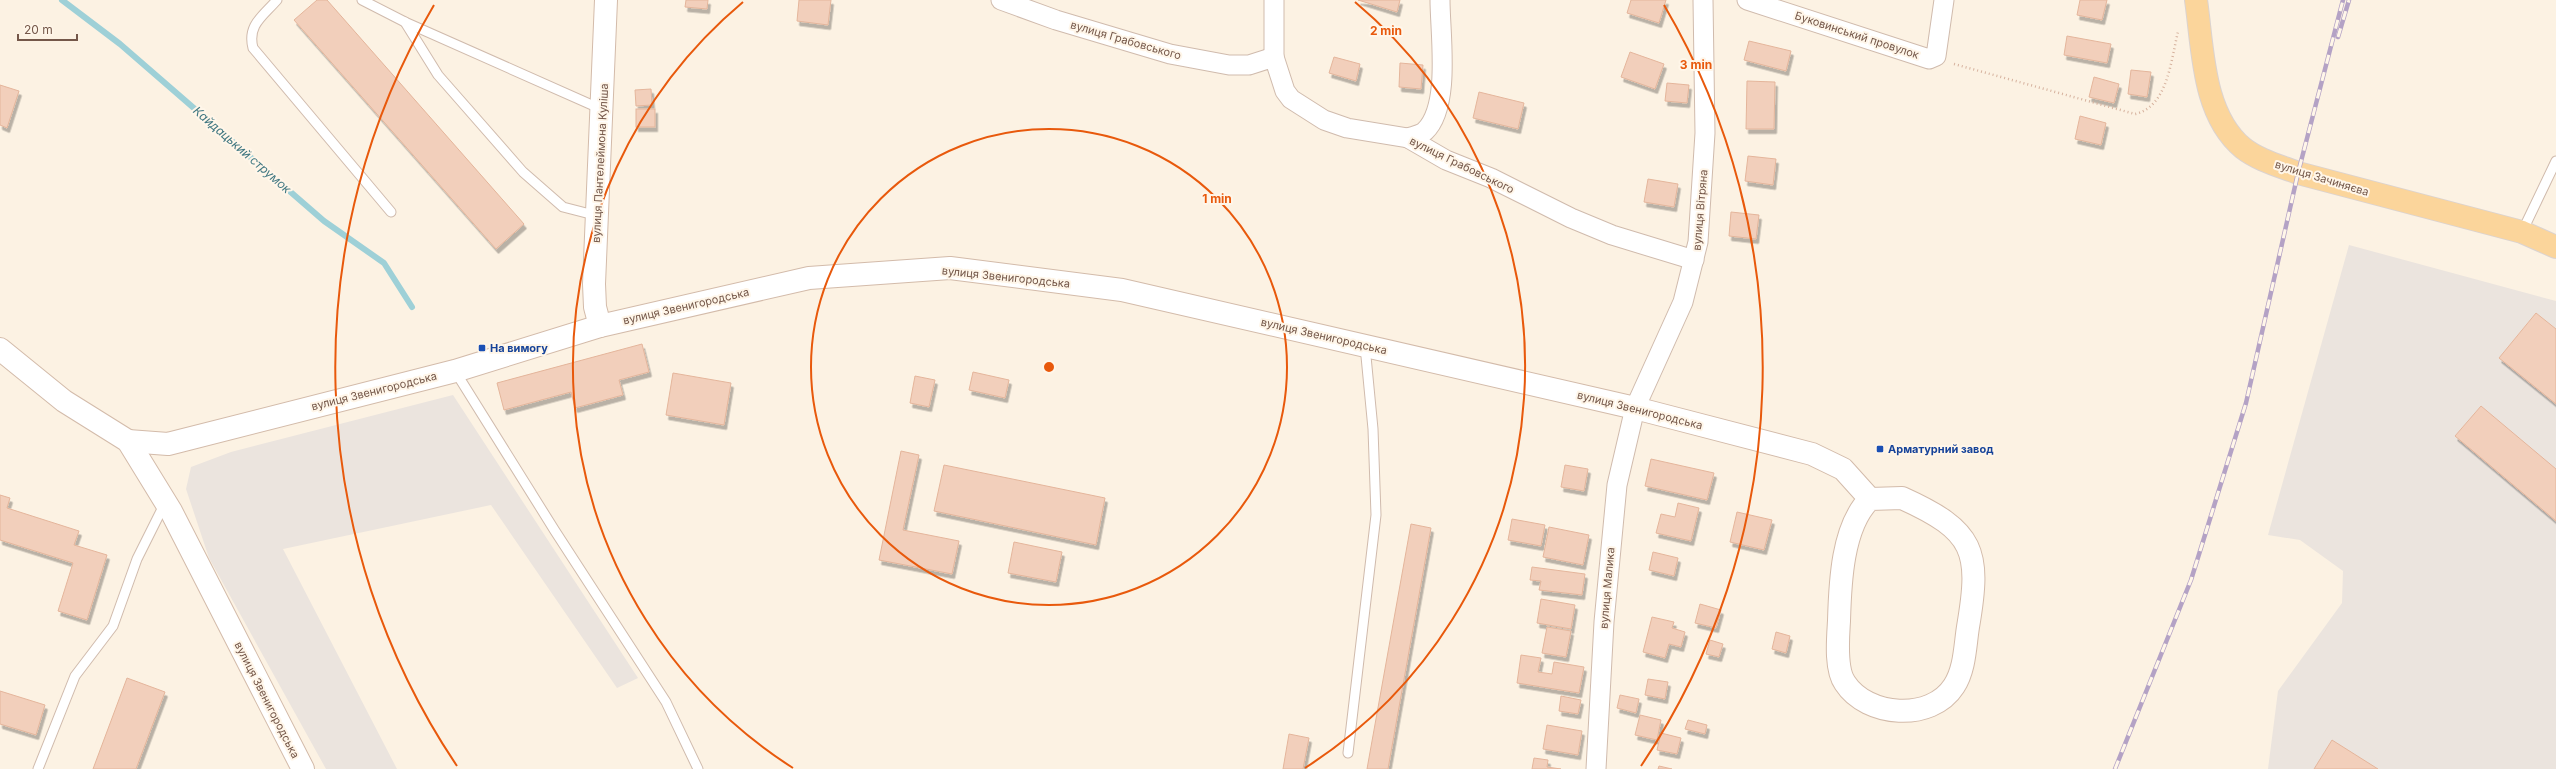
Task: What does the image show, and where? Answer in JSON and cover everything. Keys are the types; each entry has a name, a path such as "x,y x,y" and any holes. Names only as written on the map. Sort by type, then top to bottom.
{"main road":[{"name":"вулиця Зачиняєва","path":"2196,0 2205,66 2213,103 2226,128 2243,148 2263,159 2298,173 2522,232 2556,247"}],"street":[{"name":"вулиця Пантелеймона Куліша","path":"600,326 595,307 594,284 606,0"},
{"name":"вулиця Грабовського","path":"1001,0 1070,24 1170,54 1229,65 1249,65 1274,58 1285,90 1291,99 1311,113 1347,128 1408,138 1446,160 1491,178 1571,218 1612,235 1694,260"},
{"path":"1274,0 1274,58"},
{"path":"1408,138 1424,132 1432,122 1439,100 1440,0"},
{"name":"вулиця Вітряна","path":"1635,408 1683,302 1694,260 1701,217 1705,133 1703,0"},
{"name":"Буковинський провулок","path":"1746,0 1934,59 1939,47 1944,0"},
{"name":"вулиця Звенигородська","path":"128,441 168,444 455,371 600,326 809,278 950,268 1122,290 1635,408 1812,454 1843,469 1870,498"},
{"name":"вулиця Звенигородська","path":"0,349 64,401 128,441 165,502 303,769"},
{"name":"вулиця Малика","path":"1596,769 1604,622 1617,485 1635,408"},
{"path":"1870,498 1902,498 1935,513 1962,537 1974,562 1974,593 1962,667 1954,686 1936,703 1914,709 1888,711 1860,700 1844,683 1838,654 1840,586 1853,521 1860,508 1870,498"}],"lane":[{"path":"277,0 253,27 251,40 253,48 390,212"},
{"path":"362,0 405,22 602,110"},
{"path":"405,22 438,75 523,172 552,200 563,207 598,216"},
{"path":"2522,232 2556,161"},
{"path":"1348,753 1376,515 1373,429 1365,346"},
{"path":"455,371 555,531 666,702 698,769"},
{"path":"38,769 75,676 113,626 137,559 165,502"}],"path":[{"path":"1934,59 2135,114 2145,112 2154,106 2165,84 2178,30"}],"shaded area":[{"path":"2349,245 2556,301 2556,769 2268,769 2278,691 2342,603 2343,571 2300,540 2268,535"},
{"path":"453,395 638,678 617,688 491,505 283,549 397,769 326,769 209,558 186,489 191,467 231,452"}],"building":[{"path":"317,0 327,0 524,224 496,249 294,20"},
{"path":"686,0 708,0 707,9 685,7"},
{"path":"799,0 831,0 828,25 797,21"},
{"path":"1358,0 1400,0 1397,12"},
{"path":"1631,0 1666,0 1659,23 1627,13"},
{"path":"2080,0 2107,0 2102,20 2077,15"},
{"path":"2067,36 2111,44 2107,63 2064,55"},
{"path":"1749,41 1791,51 1786,71 1744,60"},
{"path":"1630,52 1664,64 1655,89 1621,77"},
{"path":"1334,57 1360,64 1356,81 1329,73"},
{"path":"1400,63 1423,65 1421,89 1399,87"},
{"path":"2131,70 2151,72 2147,97 2128,94"},
{"path":"2094,77 2119,84 2114,103 2089,97"},
{"path":"1747,81 1775,82 1774,129 1746,129"},
{"path":"1667,83 1689,85 1687,103 1665,101"},
{"path":"0,85 19,91 7,128 0,125"},
{"path":"651,89 652,105 636,106 635,90"},
{"path":"1479,92 1524,103 1518,129 1473,118"},
{"path":"636,109 655,109 655,127 636,127"},
{"path":"2080,116 2106,123 2101,145 2075,139"},
{"path":"1748,156 1776,159 1773,185 1745,181"},
{"path":"1648,179 1678,184 1674,207 1644,202"},
{"path":"1731,212 1759,215 1756,239 1729,236"},
{"path":"2536,313 2556,329 2556,404 2499,358"},
{"path":"642,344 649,372 619,380 623,395 575,408 571,392 504,410 497,383"},
{"path":"973,372 1009,380 1005,398 969,390"},
{"path":"673,373 731,383 724,425 666,415"},
{"path":"915,376 935,380 929,407 910,403"},
{"path":"2481,406 2556,469 2556,521 2455,436"},
{"path":"901,451 919,455 903,530 959,541 952,574 879,560"},
{"path":"1651,459 1714,473 1707,500 1645,486"},
{"path":"944,465 1105,498 1096,545 934,511"},
{"path":"1565,465 1588,469 1584,491 1561,487"},
{"path":"0,495 10,498 7,508 79,531 74,545 107,555 87,620 58,611 73,563 0,540"},
{"path":"1678,503 1699,508 1691,541 1656,533 1661,514 1675,517"},
{"path":"1737,512 1772,520 1764,550 1730,542"},
{"path":"1512,519 1545,525 1541,546 1508,540"},
{"path":"1411,524 1431,528 1388,769 1367,769"},
{"path":"1549,527 1589,535 1583,565 1543,557"},
{"path":"1014,542 1062,552 1056,582 1008,573"},
{"path":"1653,552 1678,558 1674,576 1649,570"},
{"path":"1532,567 1585,574 1582,595 1539,590 1541,581 1530,580"},
{"path":"1541,599 1575,605 1571,629 1537,623"},
{"path":"1700,604 1721,610 1716,628 1695,623"},
{"path":"1652,617 1674,622 1672,628 1685,632 1681,647 1669,644 1665,658 1643,652"},
{"path":"1547,627 1571,631 1566,657 1542,653"},
{"path":"1776,632 1790,636 1786,653 1772,649"},
{"path":"1710,640 1723,644 1719,657 1706,654"},
{"path":"1521,655 1541,658 1538,672 1552,674 1554,662 1584,667 1579,693 1517,683"},
{"path":"127,678 165,692 136,769 93,769"},
{"path":"1648,679 1668,682 1665,699 1645,695"},
{"path":"0,691 45,705 36,735 0,724"},
{"path":"1620,695 1639,699 1636,713 1617,708"},
{"path":"1561,696 1581,700 1578,714 1559,711"},
{"path":"1640,715 1661,720 1657,740 1635,735"},
{"path":"1688,720 1707,725 1705,734 1685,729"},
{"path":"1547,725 1582,731 1578,755 1543,749"},
{"path":"1661,733 1681,738 1677,754 1657,750"},
{"path":"1289,734 1309,738 1303,769 1283,769"},
{"path":"2332,740 2378,769 2314,769"},
{"path":"1534,758 1548,760 1547,767 1561,769 1532,769"},
{"path":"1659,766 1672,769 1658,769"}],"waterway":[{"name":"Кайдацький струмок","path":"62,0 120,44 324,221 384,263 412,307"}],"railway":[{"path":"2115,769 2191,580 2246,403 2298,173 2343,0"},
{"path":"2338,37 2349,0"}],"place":[{"name":"На вимогу","path":"482,348"},
{"name":"Арматурний завод","path":"1880,449"}]}
